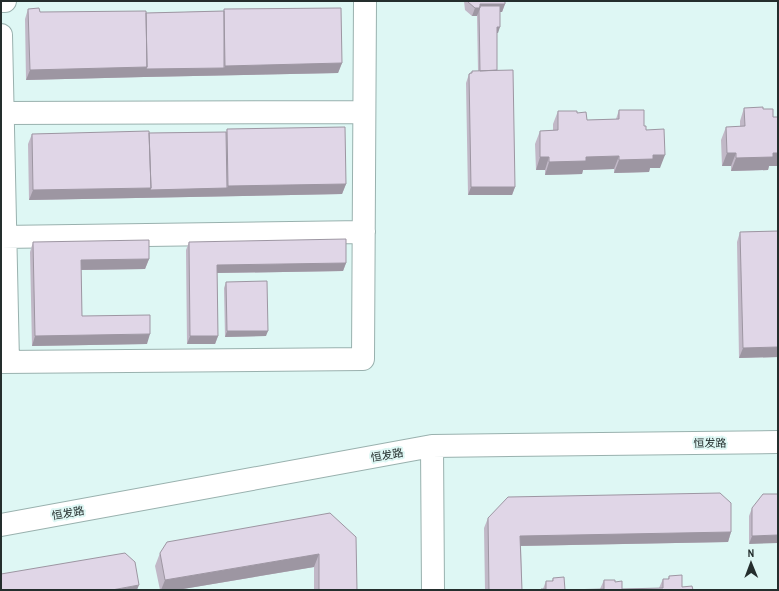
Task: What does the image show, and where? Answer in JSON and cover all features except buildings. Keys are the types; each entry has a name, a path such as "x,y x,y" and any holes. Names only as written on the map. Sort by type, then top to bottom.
{"street":[{"path":"1,34 5,362 363,359 365,1"},
{"path":"2,113 364,112"},
{"path":"3,237 364,232"},
{"name":"恒发路","path":"1,525 432,446 778,442"},
{"path":"432,446 432,590"}]}
